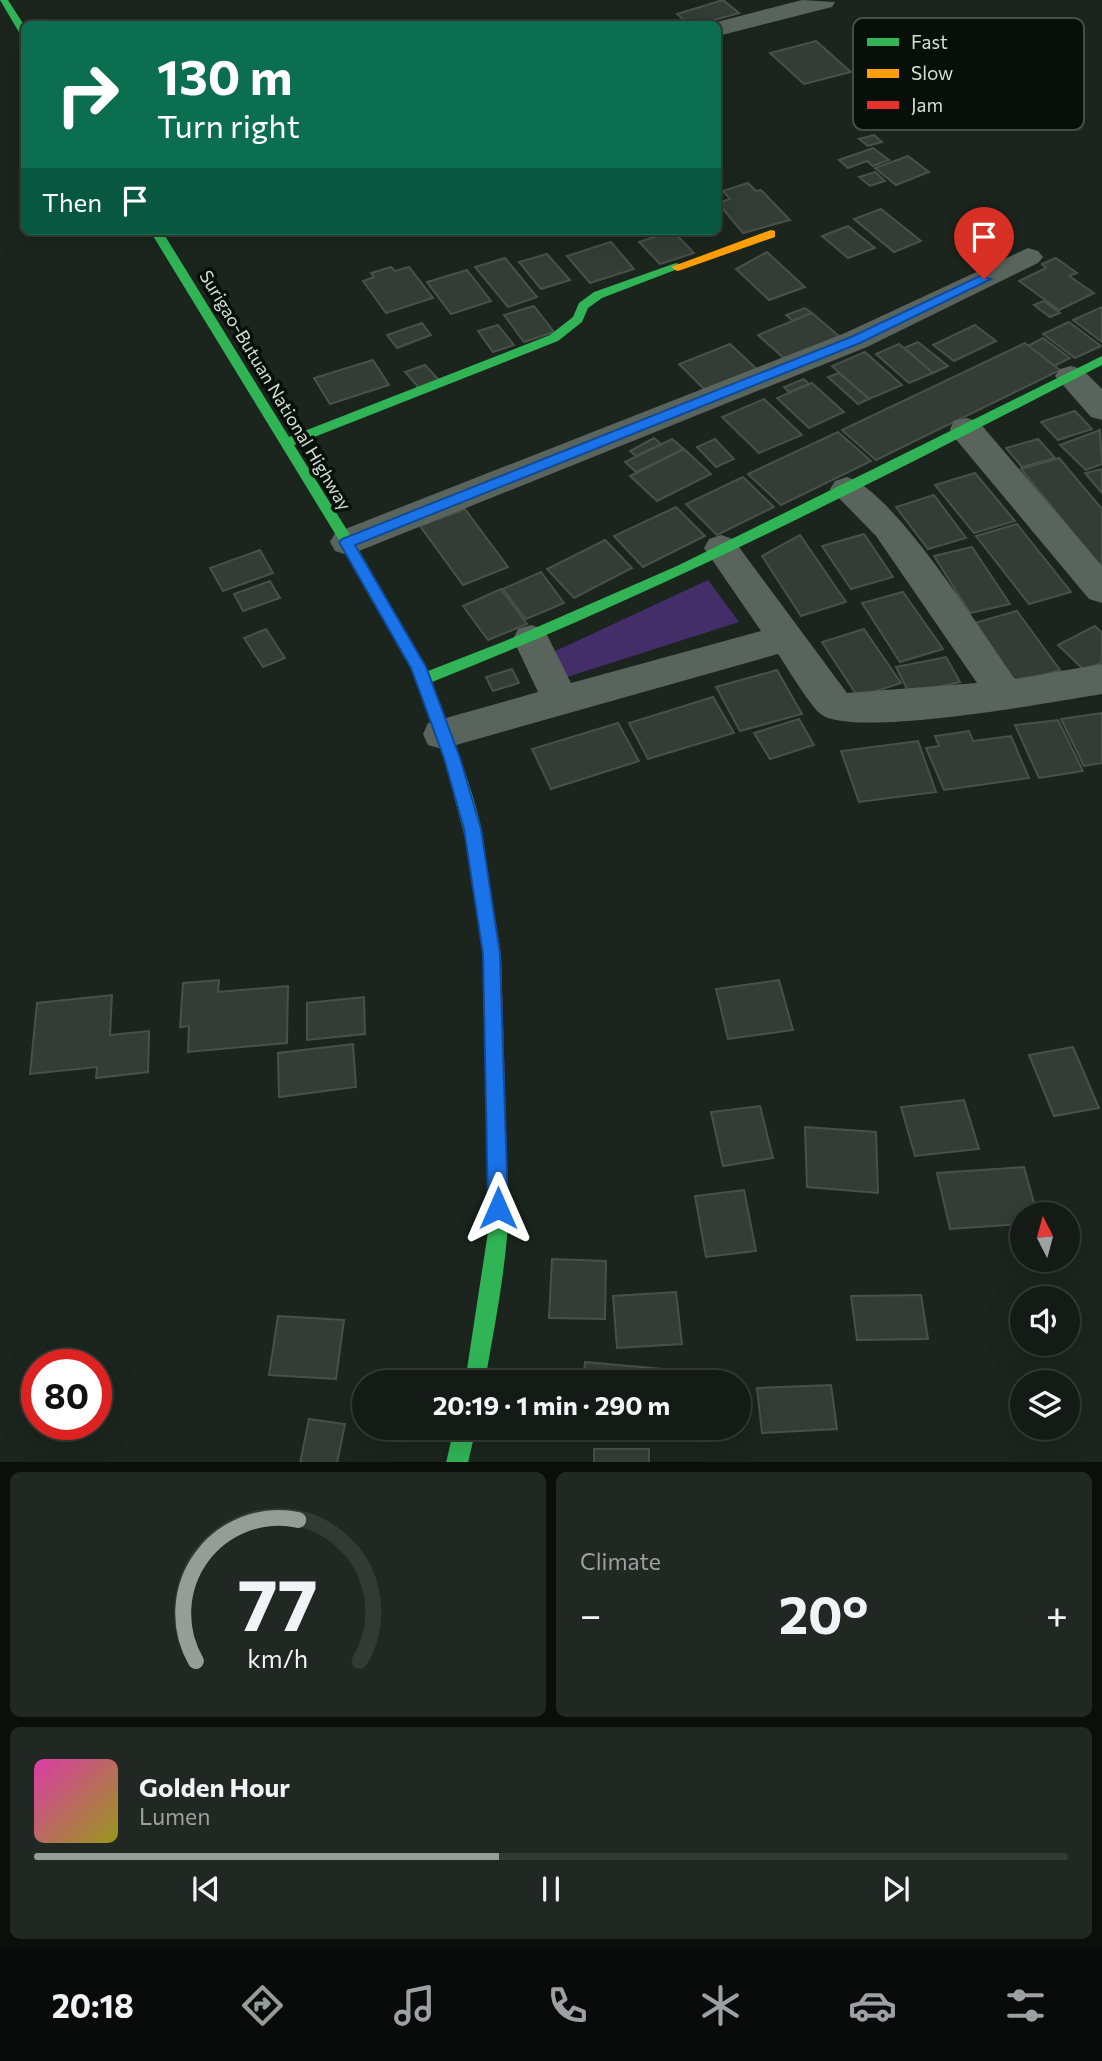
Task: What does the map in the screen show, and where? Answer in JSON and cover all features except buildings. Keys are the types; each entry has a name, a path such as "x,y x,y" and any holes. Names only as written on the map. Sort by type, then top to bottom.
{"main road":[{"path":"3,0 21,27"},
{"path":"286,443 554,338 578,319 583,306 598,295 771,234"},
{"name":"Surigao-Butuan National Highway","path":"158,235 347,542 423,679 472,829 492,954 498,1232 477,1370"},
{"path":"423,679 531,639 847,489 1102,360"},
{"path":"457,1462 462,1440"}],"street":[{"path":"721,28 823,2"},
{"path":"347,542 856,340 1028,257"},
{"path":"1071,376 1102,409"},
{"path":"966,429 1102,590"},
{"path":"847,489 888,527 1006,695"},
{"path":"721,548 834,704 841,708 863,709 1006,695 1102,679"},
{"path":"442,734 786,638"},
{"path":"531,639 561,701"}],"shaded area":[{"path":"708,580 739,622 567,677 549,654"}],"traffic: fast":[{"path":"3,0 21,27"},
{"path":"158,235 347,542 419,667 452,758 473,829 477,855"},
{"path":"286,443 554,338 578,319 583,306 598,295 677,267"},
{"path":"423,679 510,645 682,570 851,488 1102,360"},
{"path":"477,1370 498,1232 498,1195"},
{"path":"457,1462 462,1440"}],"traffic: slow":[{"path":"677,267 771,234"}],"traffic: jam":[{"path":"477,855 492,954 498,1195"}],"route":[{"path":"498,1208 492,954 472,829 452,758 419,667 347,542 856,340 984,279"}]}
